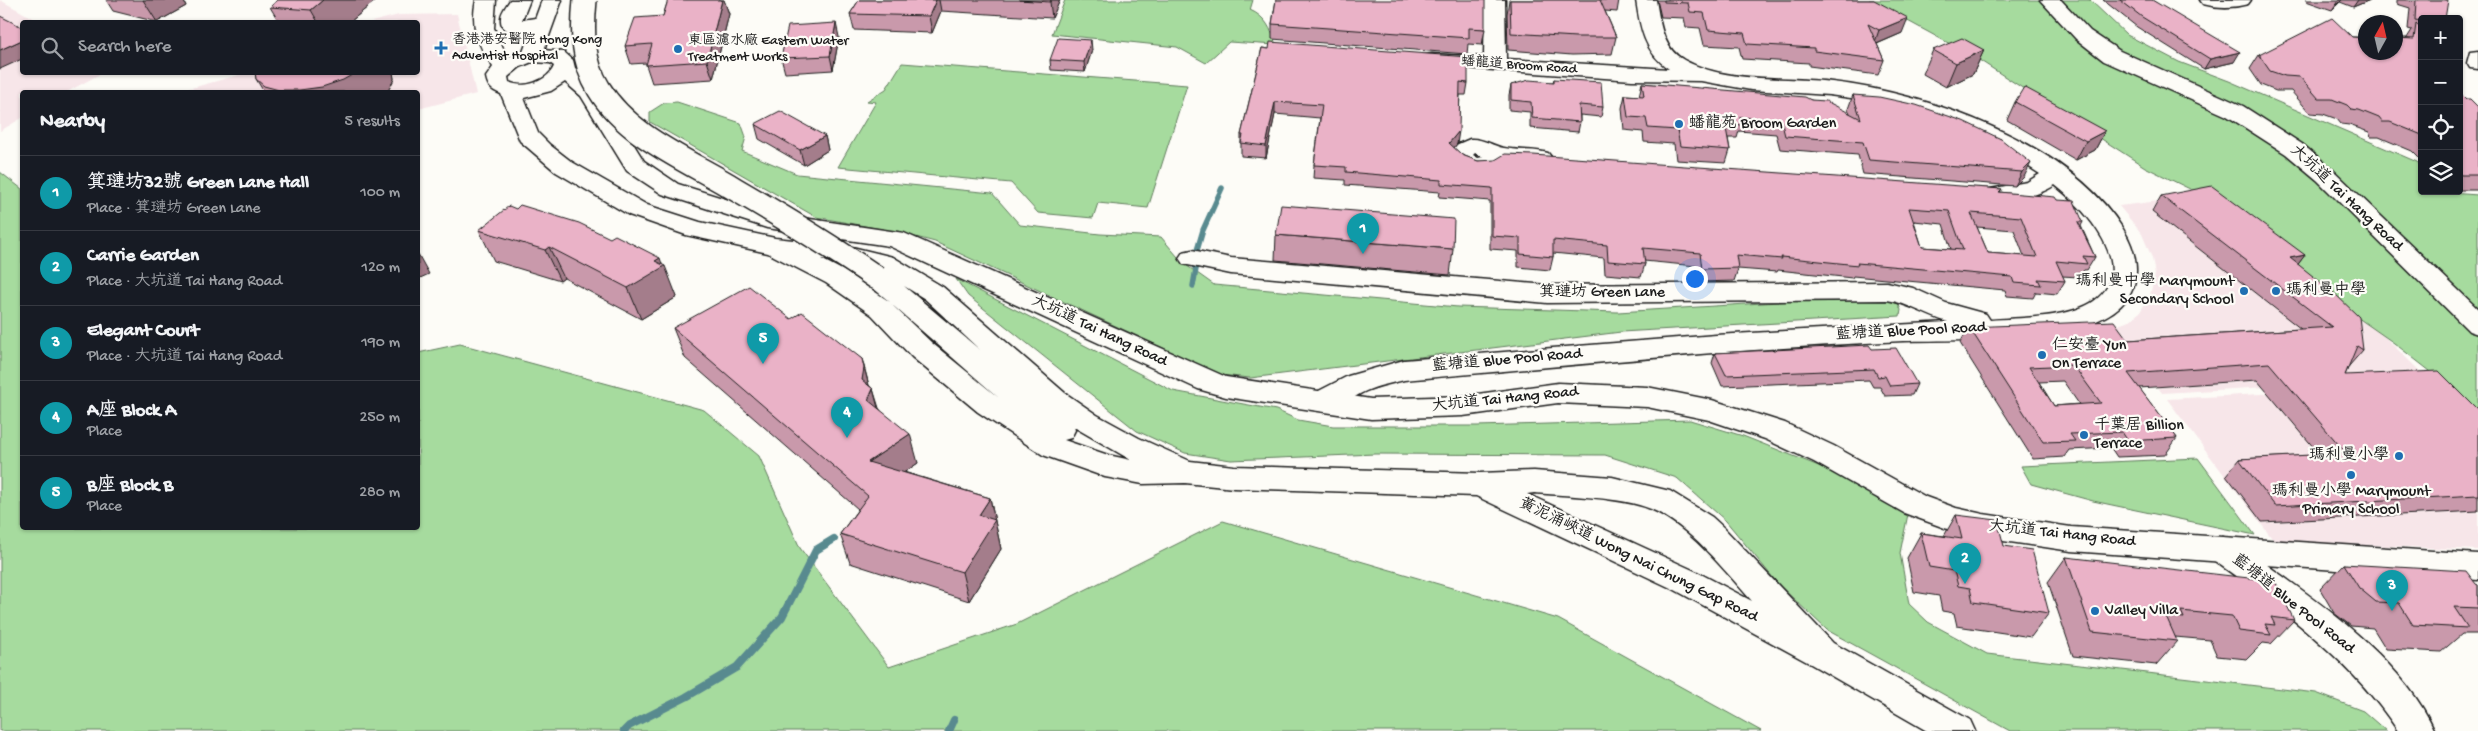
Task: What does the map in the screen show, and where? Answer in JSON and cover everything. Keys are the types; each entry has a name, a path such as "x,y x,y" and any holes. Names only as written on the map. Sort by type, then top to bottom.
{"main road":[{"path":"486,0 482,19 488,45 527,49 549,56 552,76 528,136"},
{"path":"520,0 512,17 512,24 517,27 527,49"},
{"path":"527,49 552,0"},
{"path":"527,49 570,0"},
{"path":"585,0 584,46 591,73 605,98 624,119 651,139 811,233 854,262 940,330 1030,410 1061,430 1105,451 1185,472"},
{"path":"1495,0 1495,64"},
{"name":"藍塘道 Blue Pool Road","path":"1321,402 1358,383 1404,370 1673,346 1927,330 2016,327 2060,322 2098,312 2112,302 2124,277 2124,257 2108,226 2086,200 2019,150 1978,128 1918,106 1881,96 1834,89 1742,82 1711,77 1678,65 1658,48 1650,31 1646,0"},
{"name":"大坑道 Tai Hang Road","path":"2050,0 2083,36 2112,56 2235,111 2294,149 2325,175 2478,325"},
{"path":"2210,0 2241,0"},
{"name":"黃泥涌峽道 Wong Nai Chung Gap Road","path":"527,49 500,72 497,81 504,88 510,90 528,136 564,167 638,210 695,228 775,246 848,254 884,263 934,293 1022,373 1055,400 1087,422 1129,446 1185,472"},
{"path":"2478,57 2478,63"},
{"name":"蟠龍道 Broom Road","path":"1415,58 1648,75 1711,77"},
{"name":"蟠龍道 Broom Road","path":"1648,75 1678,65"},
{"path":"510,90 552,76"},
{"name":"大坑道 Tai Hang Road","path":"552,76 606,119 635,166 670,189 767,220 895,239 1208,382 1371,409 1463,406 1558,393 1614,394 1647,398 1712,410 1775,431 1824,454 1899,497 1953,519 2004,530 2038,535 2223,550 2478,567"},
{"path":"1495,154 1564,160"},
{"path":"2055,175 2034,188 1988,193 2086,200"},
{"name":"黃泥涌峽道 Wong Nai Chung Gap Road","path":"775,246 836,277 881,309 922,350 988,406 1053,447 1105,466 1143,473 1185,472 1234,478 1480,485 1534,482 1612,489 1658,499 1701,526 1822,653"},
{"name":"箕璉坊 Green Lane","path":"1200,260 1231,266 1477,285 1566,294 1878,291 1904,294 1938,310 2016,327"},
{"name":"箕璉坊 Green Lane","path":"1878,291 1894,293 1905,298 1927,330"},
{"name":"黃泥涌峽道 Wong Nai Chung Gap Road","path":"1480,485 1686,581 1822,653 1958,731"},
{"path":"1686,581 1712,572 1716,555 1712,537"},
{"name":"藍塘道 Blue Pool Road","path":"2223,550 2310,614 2348,648 2387,685 2418,731"}],"shaded area":[{"path":"0,0 36,20 20,20 20,75 98,75 71,90 20,90 20,119 0,131"},
{"name":"香港港安醫院 Hong Kong Adventist Hospital","path":"457,14 476,94 420,108 420,90 184,90 239,75 420,75 420,20 379,20 399,15"},
{"name":"瑪利曼中學 Marymount Secondary School","path":"2199,196 2298,253 2427,378 2162,393 2113,327 2129,321 2140,312 2150,295 2155,275 2152,258 2142,234 2119,206"},
{"name":"瑪利曼小學 Marymount Primary School","path":"2433,385 2478,410 2478,550 2274,541 2167,399"}],"green space":[{"path":"1065,0 1253,0 1250,10 1260,16 1267,24 1276,45 1229,42 1206,63 1177,47 1052,34"},
{"path":"1869,0 2090,0 2127,35 2179,62 2229,81 2417,162 2418,195 2478,195 2478,415 2453,389 2394,343 2344,308 2198,193 2145,167 1976,58"},
{"path":"902,63 1187,85 1148,208 1098,203 1093,218 1038,213 1011,183 838,167 876,102 867,101 886,89"},
{"path":"677,102 741,123 746,137 742,151 797,174 992,193 1020,225 1100,234 1161,237 1183,263 1214,285 1458,307 1618,312 1795,301 1886,298 1898,303 1901,310 1900,316 1621,332 1250,378 1221,375 935,242 897,232 816,217 650,122 650,112 664,103"},
{"path":"0,172 20,187 20,530 420,530 420,353 460,344 704,410 759,456 800,548 889,667 1017,624 1223,521 1558,619 1761,731 0,731"},
{"path":"956,279 1173,391 1276,410 1298,420 1333,426 1477,426 1690,420 1743,436 1854,480 1908,514 1900,553 1909,604 1928,622 1987,654 2316,693 2363,711 2386,731 2010,731 1827,630 1779,585 1726,521 1677,478 1605,455 1375,454 1231,460 1185,453 1137,431 968,296"},
{"path":"2198,458 2255,535 2093,501 2031,484 2021,466"}],"building":[{"path":"278,0 323,0 311,10 270,7"},
{"path":"668,0 722,0 707,61 646,65 652,44 625,46 635,18 663,16"},
{"path":"859,0 936,0 929,16 850,14"},
{"path":"1019,0 1051,0 1050,2"},
{"path":"1276,0 1485,0 1485,29 1469,28 1469,38 1272,24"},
{"path":"1510,0 1600,0 1616,37 1576,37 1511,33"},
{"path":"1664,0 1874,0 1908,18 1879,30 1868,24 1884,60 1814,51 1814,48 1747,44 1744,33 1708,30 1704,13 1690,12 1688,3 1664,2"},
{"path":"2120,0 2152,0 2240,52 2210,59 2142,17"},
{"path":"2416,0 2448,0 2446,15 2418,15 2418,20 2415,20"},
{"path":"0,16 20,26 20,41 0,50"},
{"path":"2332,18 2352,37 2358,37 2358,60 2403,60 2403,38 2414,39 2416,24 2418,26 2418,133 2390,122 2382,122 2379,118 2351,109 2347,105 2332,99 2319,99 2300,77 2285,76 2270,71 2259,55"},
{"path":"836,23 830,56 781,58 788,26"},
{"path":"1058,38 1091,40 1084,62 1050,60"},
{"path":"1962,38 1984,50 1956,63 1933,50"},
{"path":"1270,42 1468,57 1468,83 1460,82 1459,131 1449,143 1462,155 1478,161 1495,160 1505,154 1533,155 2002,189 1999,192 2055,197 2057,200 2074,201 2083,222 2078,222 2095,257 2083,256 2087,264 2056,261 2065,281 2038,279 2041,285 2014,283 2012,277 1781,257 1782,259 1736,255 1738,268 1702,269 1700,253 1643,248 1645,264 1608,261 1607,245 1553,240 1553,257 1520,254 1520,238 1492,236 1492,188 1441,184 1441,180 1346,172 1346,167 1314,165 1322,105 1275,102 1266,146 1241,143 1243,135 1241,135 1262,48 1269,49","holes":["1909,208 1949,211 1963,250 1922,247","1971,213 2021,217 2037,257 1988,253"]},
{"path":"255,75 352,75 322,87 300,90 279,90 264,86 256,79"},
{"path":"1554,79 1601,82 1603,107 1579,105 1580,122 1532,118 1531,102 1511,100 1511,85 1529,80 1554,82"},
{"path":"1642,83 1805,97 1811,100 1826,101 1861,119 1853,95 1879,97 1916,105 1963,121 2001,139 2031,163 2022,172 1869,160 1863,142 1785,136 1781,120 1740,117 1741,125 1725,123 1730,150 1680,146 1677,130 1648,128 1646,118 1628,117 1625,95 1644,96"},
{"path":"2024,87 2105,131 2086,141 2015,102"},
{"path":"2463,96 2466,99 2470,99 2478,107 2478,175 2463,175"},
{"path":"780,111 825,136 800,150 755,124"},
{"path":"2212,186 2305,255 2290,258 2333,292 2359,317 2363,350 2357,346 2345,375 2439,371 2478,410 2478,495 2275,506 2239,459 2346,453 2269,363 2128,373 2177,438 2128,441 2122,432 2070,434 2075,441 2043,442 1969,327 2114,321 2128,340 2332,327 2161,196","holes":["2073,365 2101,403 2054,406 2029,367"]},
{"path":"520,205 579,223 610,238 615,235 660,258 655,261 665,266 628,288 549,247 545,250 479,230 509,206 516,209"},
{"path":"1281,205 1454,219 1453,249 1276,235"},
{"path":"749,286 791,319 802,312 862,359 864,368 862,380 873,389 868,400 910,434 868,462 990,498 979,515 995,520 962,572 840,534 868,496 673,328"},
{"path":"1869,345 1872,349 1896,348 1917,384 1890,386 1885,376 1878,377 1874,369 1726,375 1715,353"},
{"path":"1956,515 1997,520 2004,546 2032,550 2049,613 1973,602 1970,588 1958,586 1954,571 1929,567 1921,533 1962,539"},
{"path":"2066,557 2275,581 2294,620 2271,617 2275,625 2265,624 2271,635 2239,631 2232,616 2181,611 2184,618 2166,616 2177,641 2092,632"},
{"path":"2344,564 2466,571 2478,585 2478,608 2454,607 2468,628 2413,625 2399,603 2376,602 2359,588"}],"waterway":[{"path":"1193,286 1196,269 1193,264 1203,230 1222,188"},
{"path":"624,731 629,726 686,697 737,667 782,617 816,550 834,539"},
{"path":"949,731 954,720"}],"place":[{"name":"香港港安醫院 Hong Kong Adventist Hospital","path":"441,48"},
{"name":"東區濾水廠 Eastern Water Treatment Works","path":"678,49"},
{"name":"蟠龍苑 Broom Garden","path":"1679,124"},
{"name":"箕璉坊32號 Green Lane Hall","path":"1363,254"},
{"name":"瑪利曼中學 Marymount Secondary School","path":"2244,291"},
{"name":"瑪利曼中學","path":"2276,291"},
{"name":"仁安臺 Yun On Terrace","path":"2042,355"},
{"name":"B座 Block B","path":"763,364"},
{"name":"千葉居 Billion Terrace","path":"2084,435"},
{"name":"A座 Block A","path":"847,438"},
{"name":"瑪利曼小學","path":"2399,456"},
{"name":"瑪利曼小學 Marymount Primary School","path":"2351,475"},
{"name":"Carrie Garden","path":"1965,584"},
{"name":"Valley Villa","path":"2095,611"},
{"name":"Elegant Court","path":"2392,611"}]}
